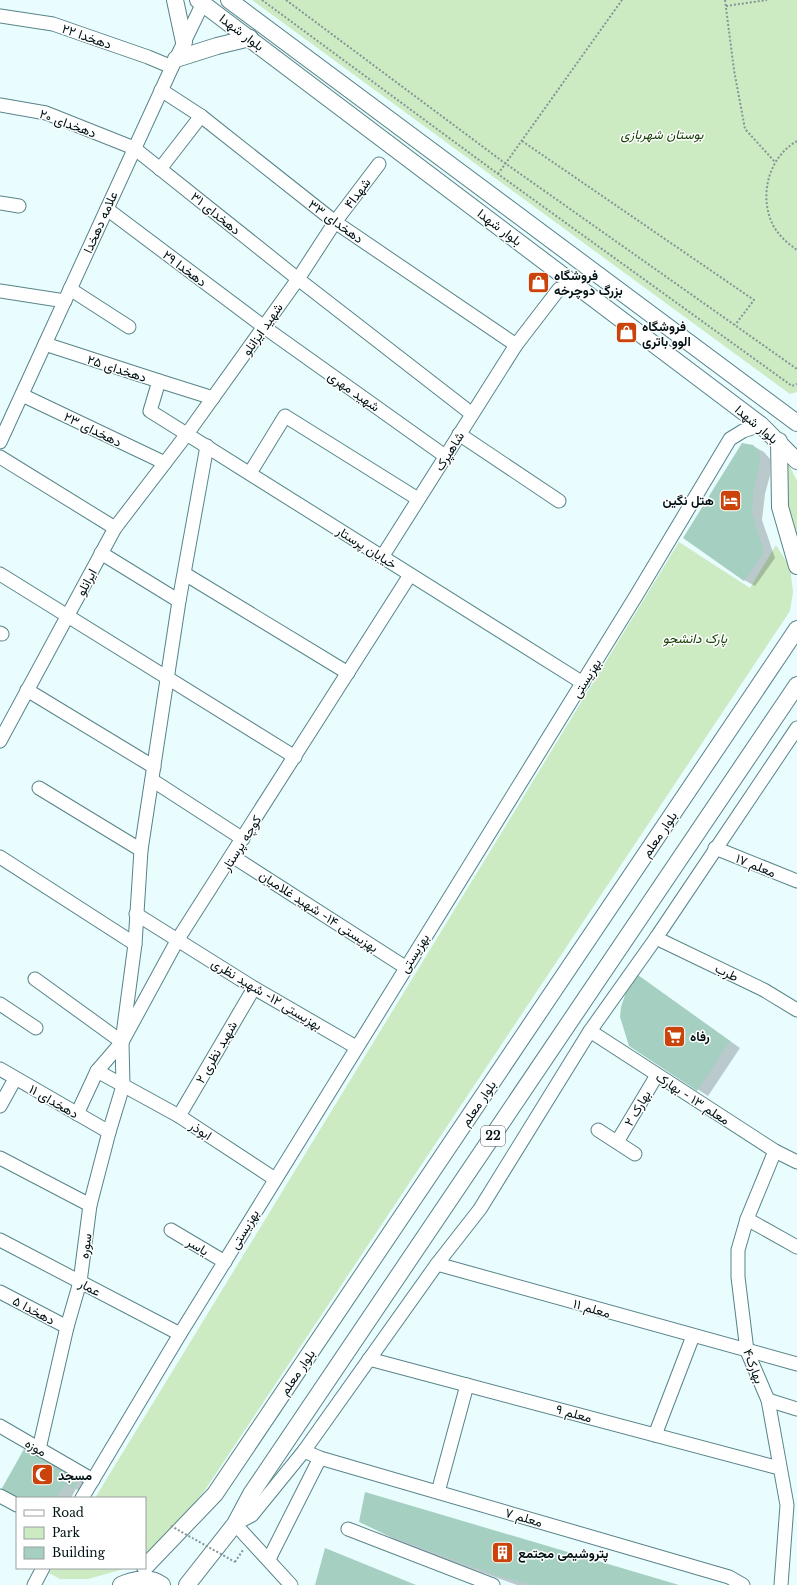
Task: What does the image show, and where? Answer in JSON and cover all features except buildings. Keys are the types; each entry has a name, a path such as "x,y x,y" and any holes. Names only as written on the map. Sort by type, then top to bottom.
{"main road":[{"path":"175,0 184,42"},
{"name":"بلوار شهدا","path":"229,0 795,421"},
{"name":"بلوار شهدا","path":"202,1 761,426 779,441 797,460"},
{"path":"174,63 217,46 250,38"},
{"path":"779,441 780,507 797,566"},
{"name":"بلوار معلم","path":"146,1565 215,1494 797,628"},
{"name":"22","path":"187,1585 235,1524 251,1494 797,685"},
{"path":"136,1575 158,1582 162,1585"}],"street":[{"name":"علامه دهخدا","path":"0,442 202,1"},
{"name":"دهخدا ۲۲","path":"0,16 53,24 148,57 174,63"},
{"name":"دهخدای ۳۳","path":"161,90 201,116 335,222 516,345"},
{"name":"دهخدای ۲۰","path":"0,105 46,113 134,148"},
{"path":"160,168 201,116"},
{"name":"دهخدای ۳۱","path":"134,148 298,279 472,414"},
{"name":"شهدا۴","path":"335,222 379,164"},
{"path":"0,203 19,206"},
{"name":"دهخدا ۲۹","path":"106,209 264,327"},
{"name":"شهید ایزانلو","path":"187,434 298,279 335,222"},
{"path":"70,289 129,327"},
{"name":"شاهپرک","path":"382,556 516,345 559,289"},
{"path":"0,291 64,301"},
{"name":"شهید مهری","path":"264,327 445,456"},
{"name":"دهخدای ۲۵","path":"45,344 160,382 150,411"},
{"path":"160,382 213,398"},
{"name":"دهخدای ۲۳","path":"22,395 165,463"},
{"name":"خیابان پرستار","path":"150,411 583,683"},
{"path":"250,474 285,416 418,499"},
{"name":"بهزیستی","path":"83,1497 275,1178 583,683 730,439 743,431 761,426"},
{"name":"ایرانلو","path":"0,740 115,528 187,434"},
{"path":"459,434 559,501"},
{"name":"سوره","path":"39,1449 67,1327 80,1282 90,1205 123,1086 122,1042 135,944 141,850 179,601 207,446"},
{"path":"0,457 115,528"},
{"path":"101,553 179,601"},
{"path":"0,574 295,757"},
{"path":"185,574 348,673"},
{"name":"کوچه پرستار","path":"77,1114 97,1071 122,1042 178,939 243,840 410,574"},
{"path":"27,690 154,767"},
{"path":"291,1585 269,1559 235,1524 252,1515 304,1452 437,1264 480,1209 590,1031 656,938 797,728"},
{"path":"152,780 243,840"},
{"path":"39,788 141,850"},
{"name":"معلم ۱۷","path":"715,848 797,881"},
{"name":"بهزیستی ۱۴- شهید غلامیان","path":"232,856 405,968"},
{"path":"0,857 135,944"},
{"name":"بهزیستی ۱۲- شهید نظری","path":"136,914 254,988 356,1047"},
{"name":"طرب","path":"656,938 764,990 797,1010"},
{"path":"34,979 122,1042"},
{"name":"شهید نظری ۲","path":"179,1116 254,988"},
{"path":"0,1004 36,1028"},
{"name":"معلم ۱۳ - بهارک","path":"590,1031 775,1151 797,1162"},
{"name":"دهخدای ۱۱","path":"0,1069 109,1132"},
{"name":"ابوذر","path":"97,1071 179,1116 275,1178"},
{"name":"بهارک ۲","path":"617,1142 657,1075"},
{"path":"0,1106 15,1079"},
{"path":"598,1130 635,1154"},
{"name":"بهارک۴","path":"775,1151 747,1219 738,1250 738,1277 747,1351 768,1400 779,1468 792,1506 781,1585"},
{"path":"0,1158 90,1205"},
{"path":"747,1219 797,1246"},
{"name":"یاسر","path":"171,1230 225,1262"},
{"name":"عمار","path":"0,1240 180,1334"},
{"name":"معلم ۱۱","path":"437,1264 797,1364"},
{"name":"دهخدا ۵","path":"0,1292 67,1327"},
{"path":"655,1435 693,1336"},
{"name":"معلم ۹","path":"369,1359 779,1468"},
{"path":"438,1492 467,1385"},
{"path":"768,1400 797,1409"},
{"name":"موزه","path":"0,1426 93,1480"},
{"name":"معلم ۷","path":"304,1452 320,1458 729,1577 743,1585"},
{"path":"269,1559 320,1458"},
{"path":"0,1496 16,1504"},
{"path":"348,1529 493,1585"},
{"path":"34,1585 42,1569"}],"path":[{"path":"262,0 498,174 792,386 797,384"},
{"path":"286,0 506,164 797,369"},
{"path":"498,174 622,0"},
{"path":"725,0 734,70 745,129 775,162"},
{"path":"726,6 767,0"},
{"path":"522,141 754,300 735,325"},
{"path":"797,141 789,146 775,162 767,182 766,203 772,223 784,240 797,250"},
{"path":"172,1526 235,1562 244,1547"}],"green space":[{"name":"بوستان شهربازی","path":"252,0 797,0 797,392 790,394"},
{"path":"787,461 797,481 797,545 788,518"},
{"name":"پارک دانشجو","path":"679,542 750,588 776,545 790,567 793,592 790,611 205,1490 153,1553 146,1557 146,1497 96,1497"},
{"path":"51,1569 123,1569 88,1579 60,1579 49,1573"}],"place":[{"name":"فروشگاه بزرگ دوچرخه","path":"538,282"},
{"name":"فروشگاه الوو باتری","path":"626,333"},
{"name":"هتل نگین","path":"730,500"},
{"name":"رفاه","path":"674,1036"},
{"name":"مسجد","path":"43,1475"},
{"name":"پتروشیمی مجتمع","path":"503,1553"}]}
